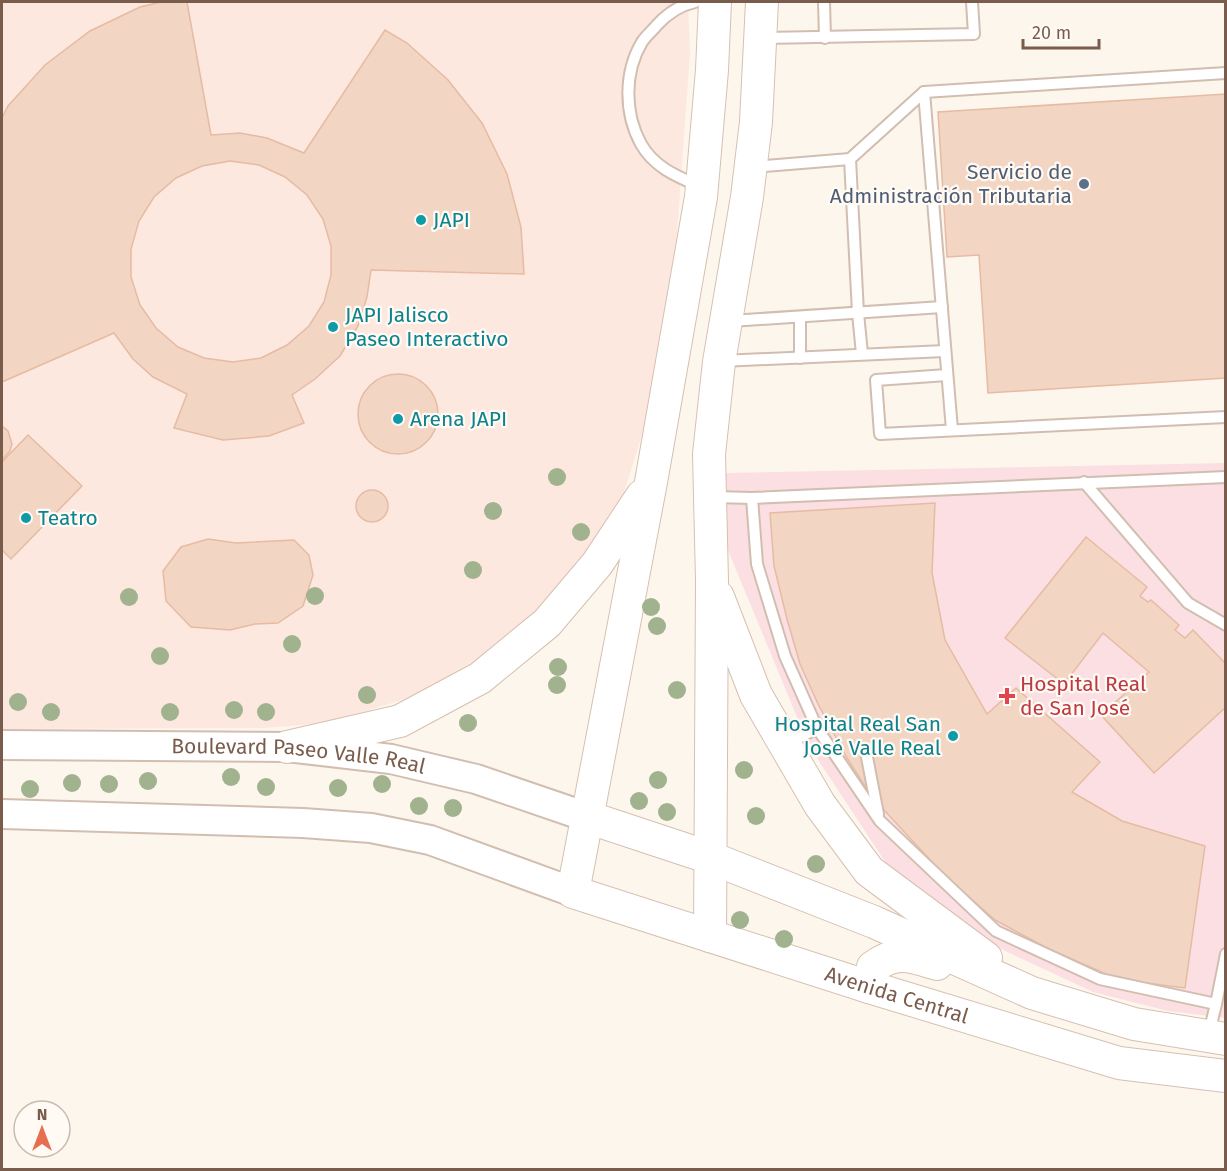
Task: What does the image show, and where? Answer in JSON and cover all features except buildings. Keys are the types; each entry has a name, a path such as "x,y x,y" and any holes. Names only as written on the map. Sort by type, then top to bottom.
{"main road":[{"path":"573,892 651,482 702,188 715,2"},
{"path":"710,936 712,581 710,454 719,362 751,168 762,2"},
{"path":"287,747 400,721 480,678 548,623 597,564 651,482"},
{"path":"712,581 756,695 820,805 869,871 1032,993"},
{"path":"587,817 711,858 874,922 1032,993"},
{"name":"Avenida Central","path":"573,892 869,987 1119,1063 1226,1076"},
{"path":"869,987 873,967 886,958 906,955 1134,1024 1217,1038"}],"street":[{"name":"Boulevard Paseo Valle Real","path":"2,745 287,747 391,759 476,779 587,817"},
{"path":"2,814 303,823 371,828 430,840 573,892"}],"lane":[{"path":"695,2 687,3 665,16 642,42 629,75 628,110 641,144 664,171 702,188"},
{"path":"824,2 825,38"},
{"path":"761,38 974,34 972,2"},
{"path":"751,168 850,159 924,92 1226,73"},
{"path":"924,92 952,430"},
{"path":"850,159 862,354"},
{"path":"726,322 942,307"},
{"path":"800,317 800,358"},
{"path":"719,362 945,351"},
{"path":"947,375 876,380 880,434 1226,417"},
{"path":"710,497 752,498 1226,477"},
{"path":"1084,482 1188,603 1226,625"},
{"path":"752,498 757,564 785,656 817,728 880,821 996,931 1100,979 1216,1004"},
{"path":"784,746 817,728"},
{"path":"866,753 880,821"},
{"path":"1217,1038 1216,1004 1226,954"}],"shaded area":[{"name":"JAPI Jalisco Paseo Interactivo","path":"2,2 688,2 690,53 676,248 651,406 621,502 575,579 515,636 418,695 327,723 265,728 2,729"},
{"name":"Hospital Real de San José","path":"1225,463 1225,1018 1168,1011 1093,992 999,948 886,863 809,746 725,543 725,473"}],"place":[{"name":"Servicio de Administración Tributaria","path":"1084,184"},
{"name":"JAPI","path":"421,220"},
{"name":"JAPI Jalisco Paseo Interactivo","path":"333,327"},
{"name":"Arena JAPI","path":"398,419"},
{"name":"Teatro","path":"26,518"},
{"name":"Hospital Real de San José","path":"1007,696"},
{"name":"Hospital Real San José Valle Real","path":"953,736"}]}
